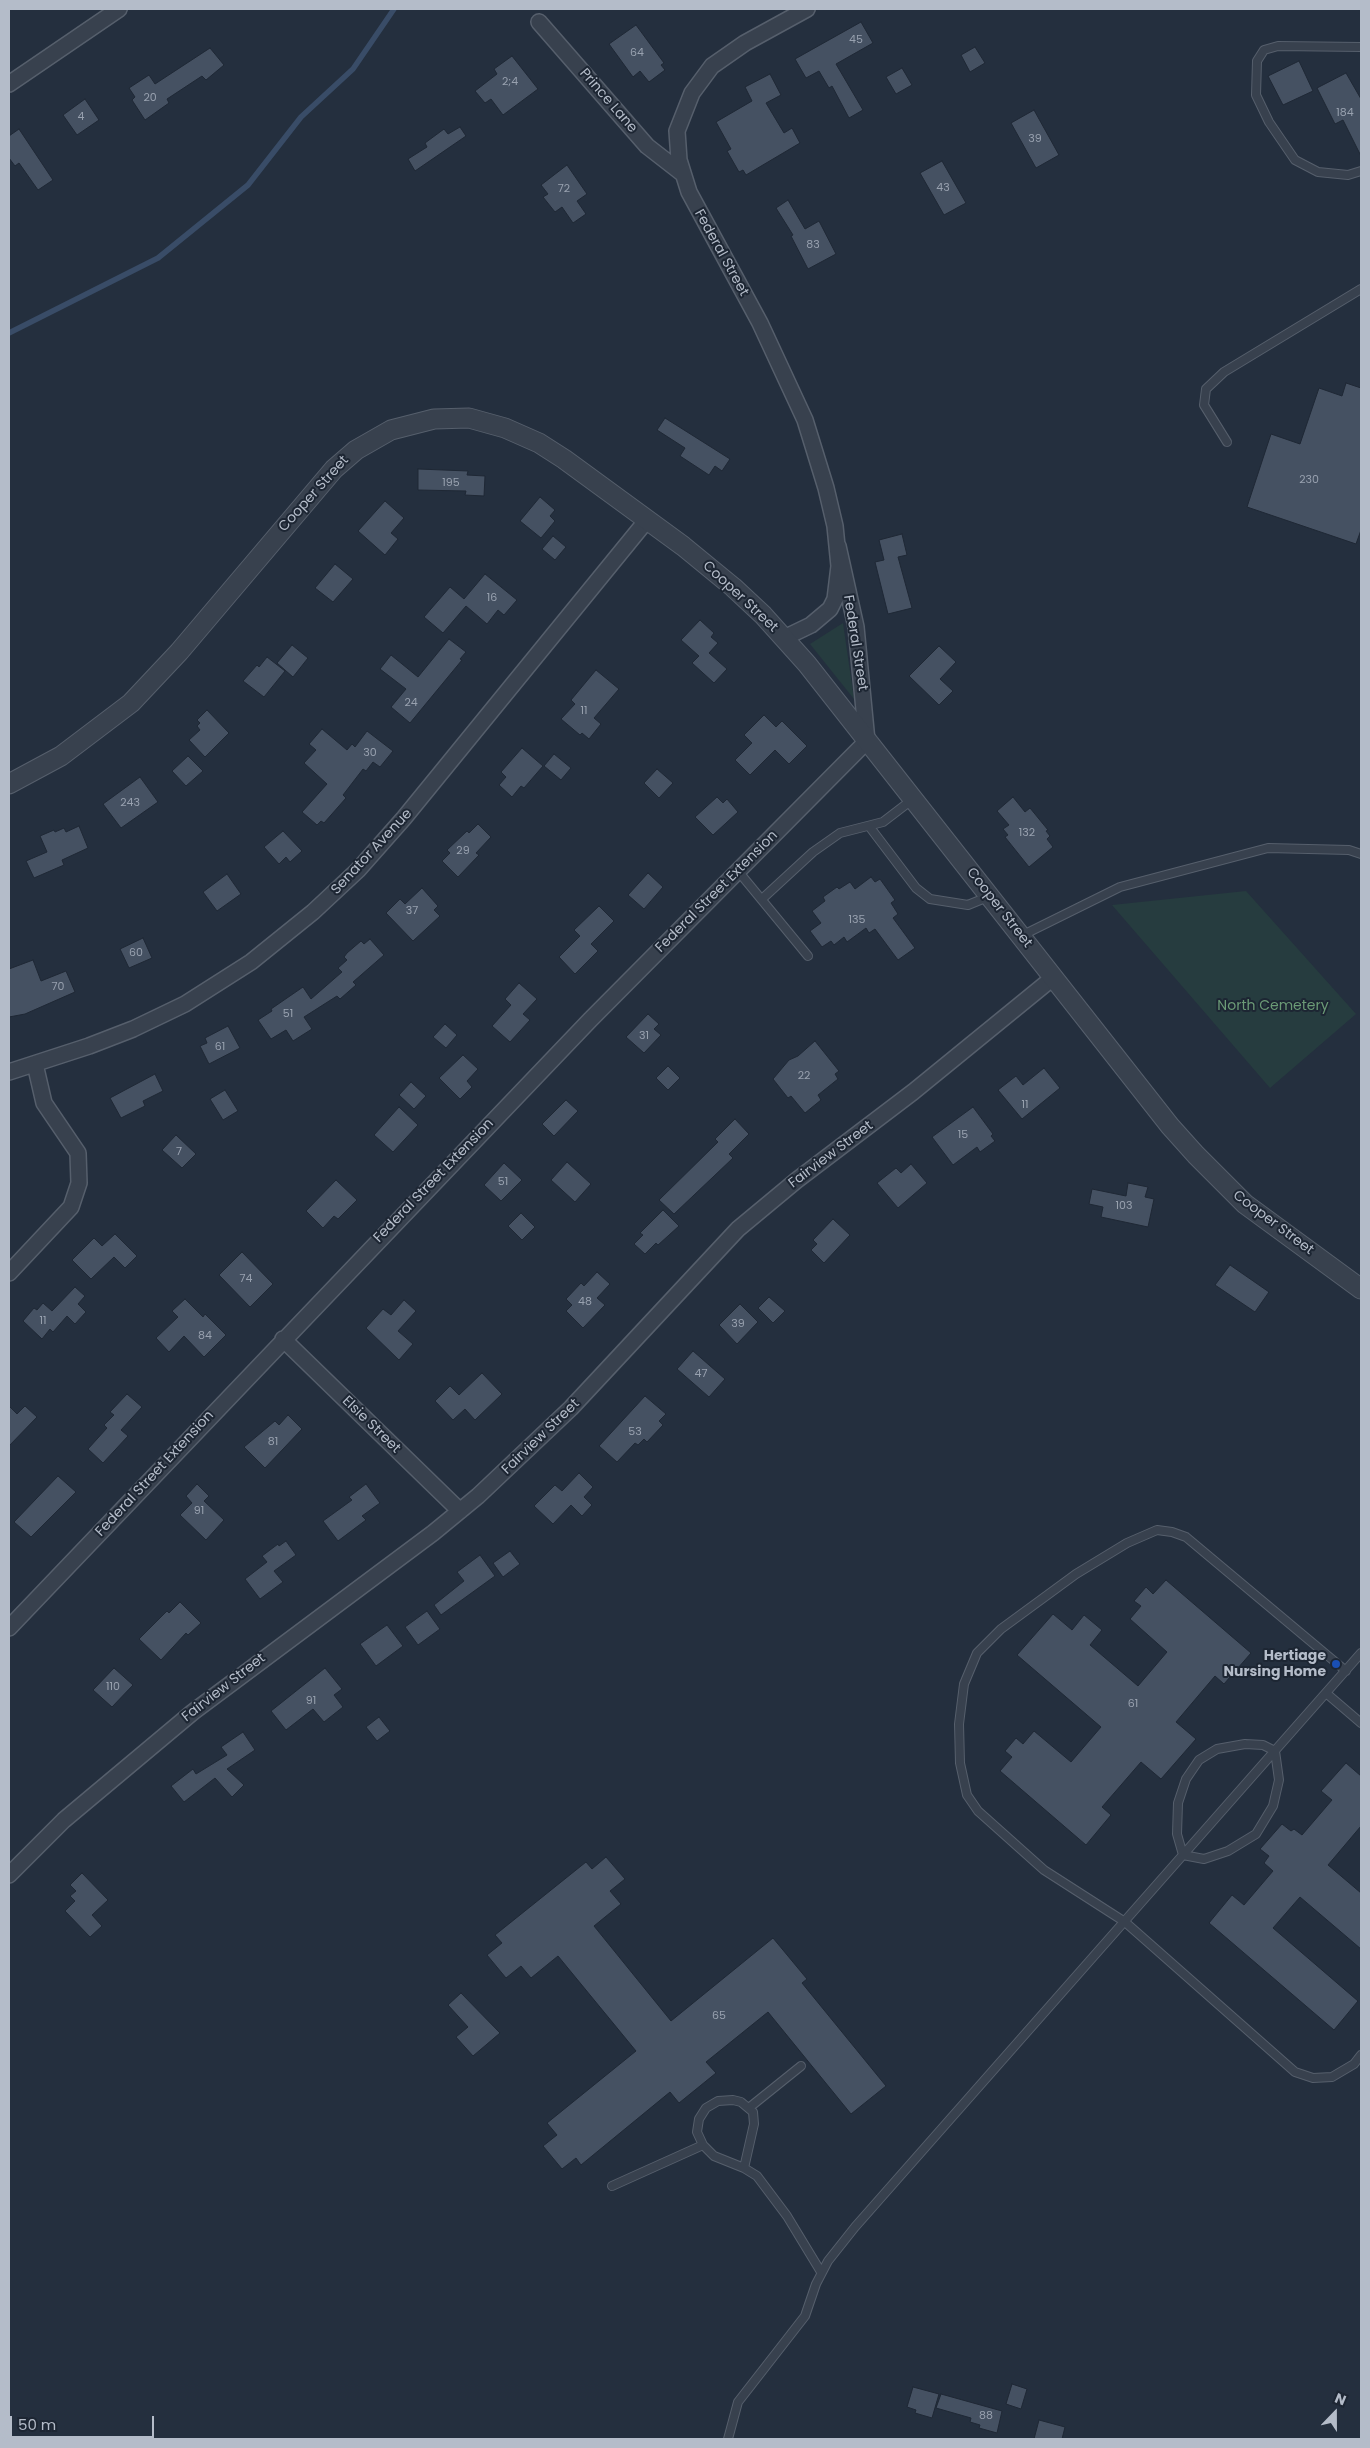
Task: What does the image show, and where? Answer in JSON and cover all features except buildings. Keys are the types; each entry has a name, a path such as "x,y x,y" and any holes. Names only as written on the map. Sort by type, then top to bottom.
{"street":[{"path":"9,84 119,9"},
{"name":"Federal Street","path":"807,9 735,49 712,66 700,79 683,110 677,131 683,174 697,210 760,323 805,420 826,488 856,627 867,741"},
{"name":"Prince Lane","path":"539,22 647,146 683,174"},
{"name":"Cooper Street","path":"9,784 61,756 131,703 179,652 334,469 365,444 391,430 423,421 457,418 481,420 499,425 528,438 556,454 647,520 728,582 784,638 990,896 1170,1126 1228,1189 1262,1218 1361,1289"},
{"name":"Senator Avenue","path":"9,1072 111,1038 185,1004 251,962 313,912 358,870 404,818 647,520"},
{"name":"Federal Street","path":"784,638 811,625 830,609 837,587 838,546"},
{"name":"Federal Street Extension","path":"9,1628 283,1339 590,1020 867,741"},
{"name":"Fairview Street","path":"9,1875 64,1820 192,1712 460,1511 571,1408 738,1229 805,1174 927,1081 1054,977"},
{"path":"9,1273 71,1207 77,1195 79,1183 78,1153 44,1103 35,1064"},
{"name":"Elsie Street","path":"283,1339 460,1511"}],"lane":[{"path":"1361,47 1278,46 1264,50 1257,61 1256,95 1269,122 1295,160 1318,172 1348,174 1361,171"},
{"path":"1227,442 1204,405 1206,390 1224,372 1361,289"},
{"path":"762,899 813,852 840,833 883,822 913,800"},
{"path":"869,826 916,888 930,899 968,905 990,896"},
{"path":"1021,936 1120,887 1268,848 1349,850 1361,854"},
{"path":"738,871 808,956"},
{"path":"1346,1671 1186,1537 1172,1532 1157,1530 1127,1543 1076,1574 1001,1629 977,1653 964,1684 959,1724 960,1763 967,1796 978,1811 1044,1870 1125,1922 1295,2072 1312,2078 1332,2077 1354,2064 1361,2055"},
{"path":"728,2439 738,2402 805,2316 821,2272 855,2227 1361,1654"},
{"path":"1326,1693 1361,1723"},
{"path":"1184,1855 1177,1834 1178,1803 1186,1780 1199,1760 1218,1750 1233,1746 1263,1745 1275,1751"},
{"path":"1184,1855 1204,1859 1228,1851 1256,1834 1273,1806 1279,1780 1275,1751"},
{"path":"750,2108 801,2066"},
{"path":"744,2168 754,2124 753,2112 740,2102 725,2100 706,2108 697,2126 699,2139 703,2146 714,2156 744,2168 757,2176 787,2216 821,2272"},
{"path":"612,2186 703,2146"}],"green space":[{"path":"843,623 854,699 810,644"},
{"name":"North Cemetery","path":"1246,891 1356,1014 1270,1088 1112,905"}],"waterway":[{"path":"9,333 158,258 248,185 301,117 353,69 394,9"}],"place":[{"name":"Hertiage Nursing Home","path":"1336,1664"}]}
